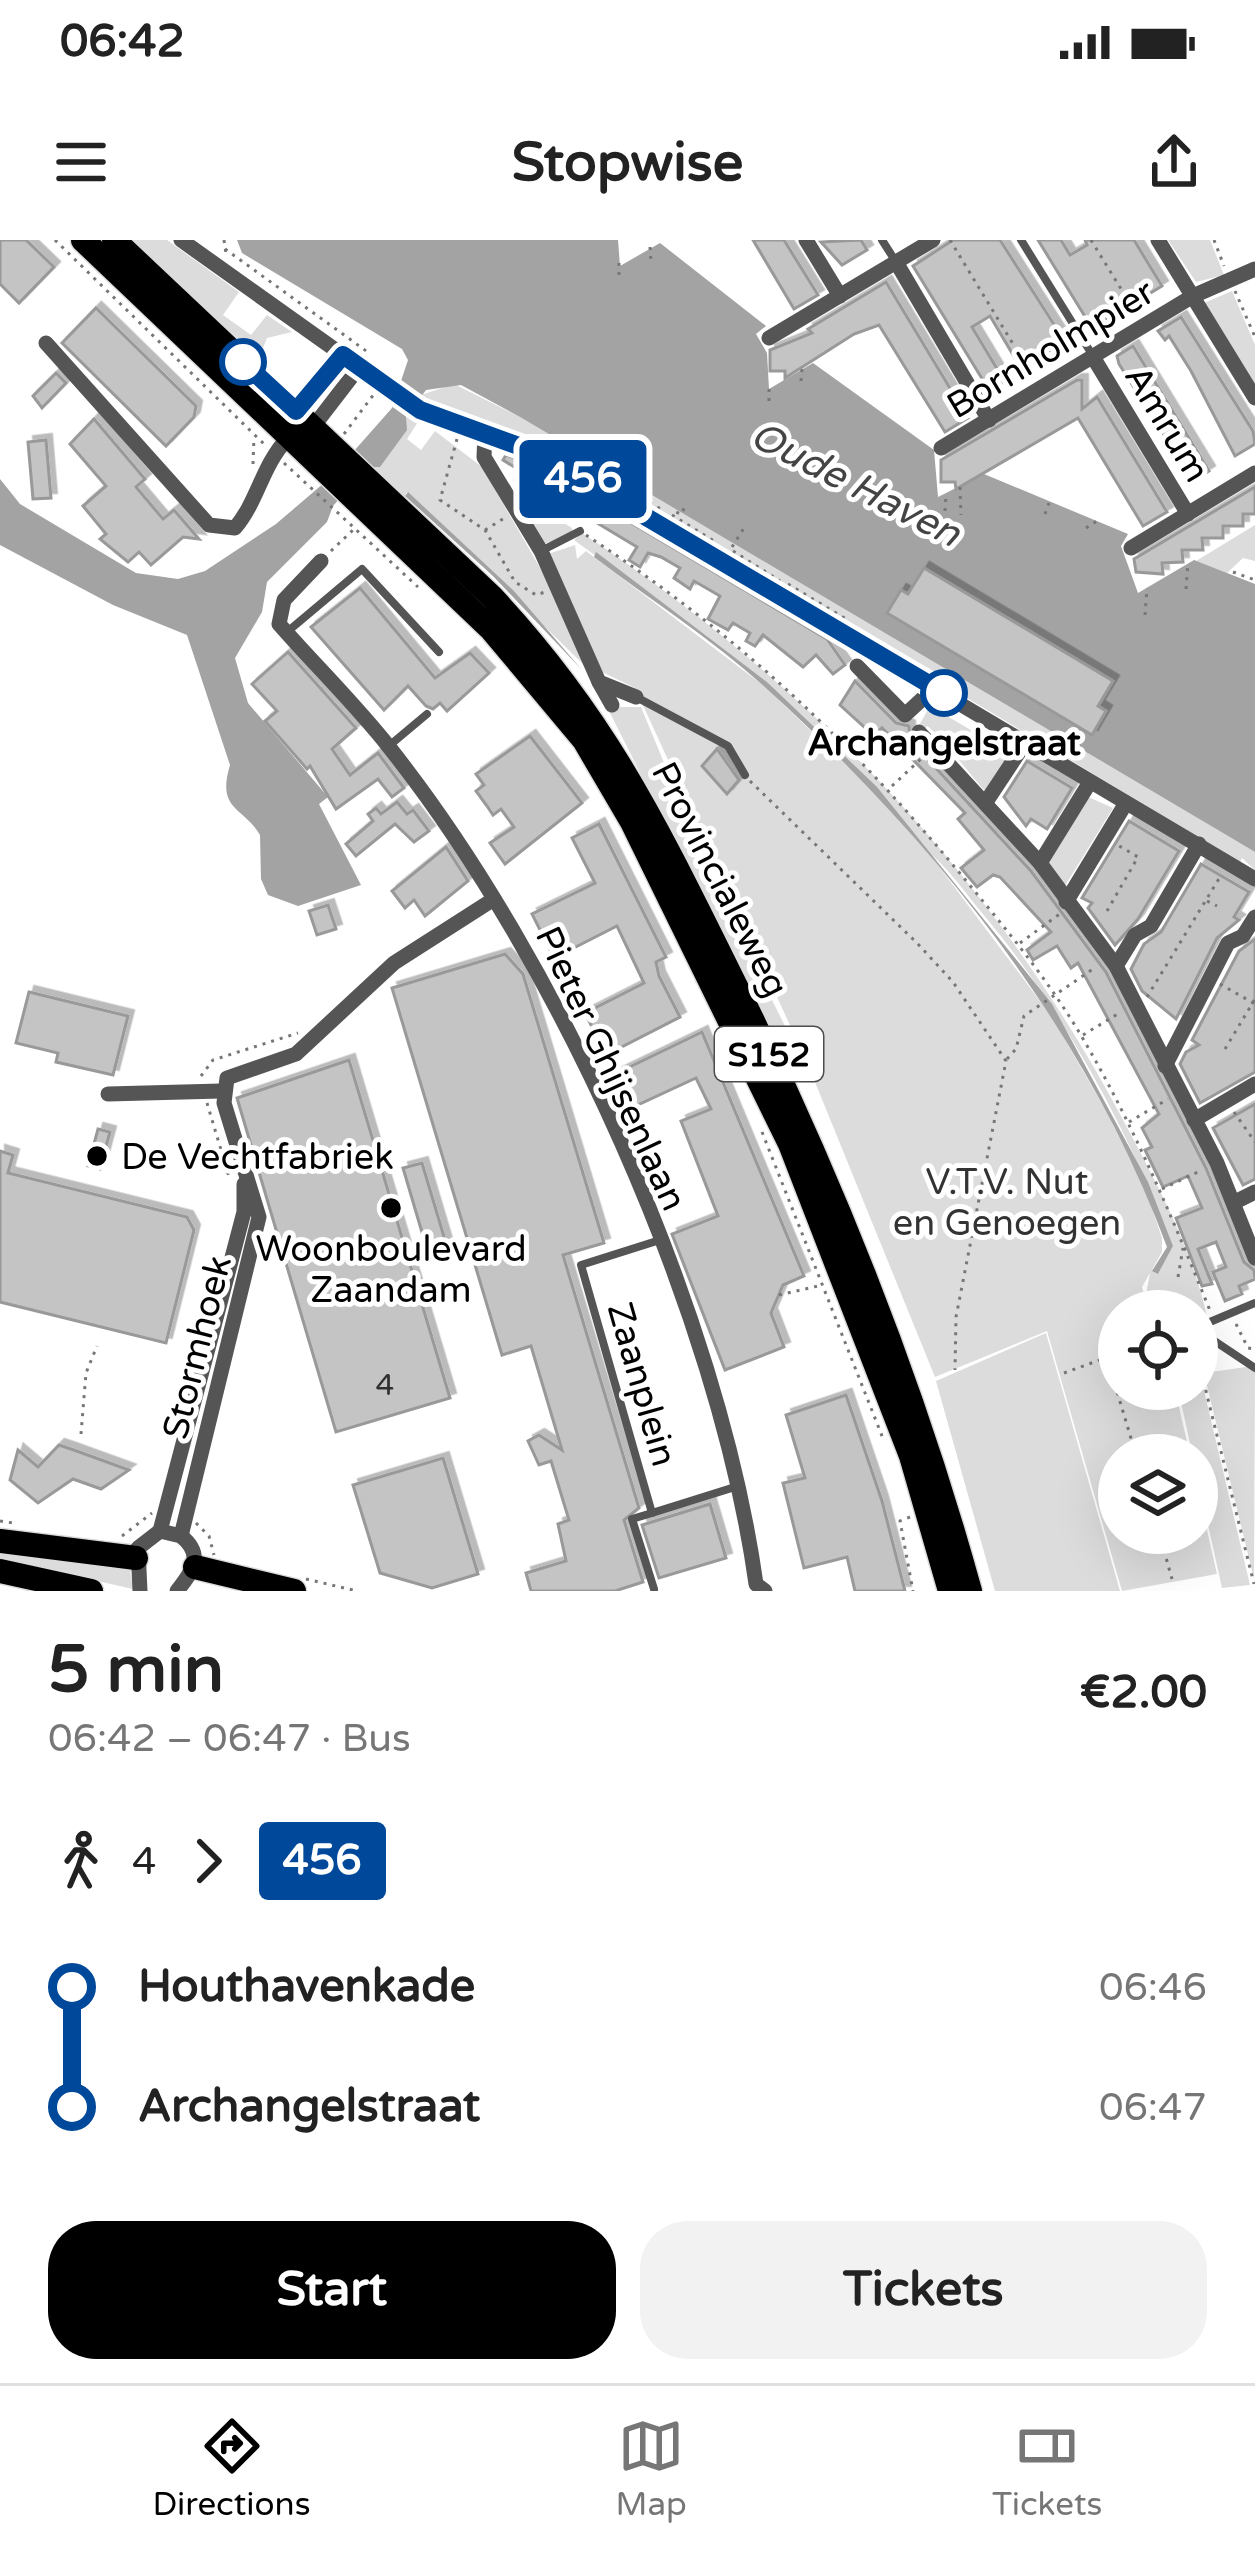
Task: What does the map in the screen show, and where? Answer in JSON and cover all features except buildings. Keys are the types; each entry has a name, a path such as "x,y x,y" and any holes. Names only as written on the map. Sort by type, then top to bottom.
{"main road":[{"name":"Provincialeweg","path":"83,240 281,446 325,471 530,670 584,740 632,822 790,1144 910,1456 950,1591"},
{"name":"Provincialeweg","path":"114,240 304,419 325,471"},
{"path":"281,446 304,419"},
{"name":"Provincialeweg","path":"350,496 542,650 586,707 645,805 804,1127 859,1254 936,1469 970,1591"},
{"path":"0,1541 60,1544 136,1558"},
{"path":"195,1567 294,1591"},
{"path":"0,1571 91,1591"}],"street":[{"path":"181,240 343,355 365,362 396,394 420,410 538,453 1255,879"},
{"path":"806,240 840,296"},
{"path":"770,338 933,240"},
{"path":"1159,240 1255,398"},
{"path":"896,262 989,420"},
{"name":"Bornholmpier","path":"941,448 1193,296 1255,269"},
{"path":"46,343 209,526 235,528 281,446"},
{"path":"304,419 343,355"},
{"name":"Amrum","path":"1093,357 1188,514"},
{"path":"304,419 365,362"},
{"path":"485,433 484,457 541,551 612,705"},
{"path":"1131,548 1255,473"},
{"path":"286,632 279,624 284,600 321,561"},
{"name":"Pieter Ghijsenlaan","path":"286,632 388,746 534,962 661,1240 736,1486 758,1589"},
{"path":"857,667 905,716 935,687"},
{"path":"598,682 636,697"},
{"path":"920,732 1040,863 1140,1006 1165,1066 1235,1202 1255,1258"},
{"path":"986,802 1025,743"},
{"path":"1040,863 1090,782"},
{"path":"1068,904 1126,803"},
{"path":"1112,963 1135,935 1151,926 1198,844"},
{"path":"108,1094 221,1091 231,1073 302,1049 394,963 494,899"},
{"path":"1165,1066 1228,943 1243,937 1255,917"},
{"path":"1194,1120 1255,1084"},
{"name":"Stormhoek","path":"181,1536 258,1226 221,1091"},
{"name":"Stormhoek","path":"160,1531 244,1211 244,1175"},
{"path":"1235,1202 1255,1192"},
{"path":"189,1422 208,1426"},
{"path":"140,1591 136,1558 142,1542 160,1531 181,1536 195,1556 195,1567 177,1591"}],"lane":[{"path":"882,240 896,262"},
{"name":"Amrum","path":"1021,240 1093,357"},
{"path":"541,551 580,531"},
{"path":"286,632 362,569 440,652"},
{"path":"636,697 728,746 745,775"},
{"path":"388,746 427,715"},
{"name":"Zaanplein","path":"661,1240 581,1264 652,1513 736,1486"},
{"path":"1218,1318 1255,1303"},
{"path":"1218,1343 1255,1368"},
{"path":"652,1513 632,1519 654,1589"}],"path":[{"path":"55,240 281,446 325,471 350,496 354,529 428,596"},
{"path":"950,240 1041,388"},
{"path":"1091,240 1144,326"},
{"path":"650,247 651,262"},
{"path":"225,248 364,346 365,362"},
{"path":"619,263 619,278"},
{"path":"801,381 802,369"},
{"path":"769,389 769,401"},
{"path":"460,426 440,500 485,530 515,582 536,595 556,587"},
{"path":"582,458 594,439"},
{"path":"959,487 961,515"},
{"path":"945,512 946,495"},
{"path":"1045,514 1049,503"},
{"path":"677,510 688,512"},
{"path":"1086,528 1097,521"},
{"path":"732,548 744,527"},
{"path":"321,561 354,529"},
{"path":"580,531 661,584 795,693 890,787 1018,944 1081,1036 1160,1189 1202,1290"},
{"path":"1186,589 1188,563"},
{"path":"1233,572 1255,580"},
{"path":"1145,614 1147,589"},
{"path":"890,787 933,746"},
{"path":"745,775 953,982 1006,1060"},
{"path":"1105,838 1147,861"},
{"path":"1107,911 1138,856"},
{"path":"1081,1036 1140,1006 1228,862"},
{"path":"1206,900 1217,906"},
{"path":"1018,944 1068,904"},
{"path":"955,1370 956,1316 1006,1060 1016,1049 1024,1016 1112,963"},
{"path":"1208,977 1254,1002 1225,1049"},
{"path":"1128,1123 1180,1093"},
{"path":"1227,1100 1255,1142"},
{"path":"755,1114 889,1452"},
{"path":"1160,1189 1217,1163"},
{"path":"1178,1277 1184,1246"},
{"path":"778,1295 819,1285"},
{"path":"1231,1313 1248,1348 1255,1349"},
{"path":"81,1434 86,1372 97,1346"},
{"path":"1064,1373 1098,1361"},
{"path":"1211,1410 1254,1586"},
{"path":"913,1591 900,1521 912,1517 916,1532"},
{"path":"1165,1554 1172,1579"}],"green space":[{"path":"127,240 167,240 239,292 223,315 251,335 267,315 292,332 267,338 261,353 209,319"},
{"path":"1168,240 1210,240 1224,275 1196,282"},
{"path":"1232,291 1255,345 1255,385 1204,303"},
{"path":"454,384 520,417 1255,852 1255,870 1242,858 1240,862 546,445 421,395"},
{"path":"406,417 418,422 407,439 421,450 435,431 482,467 551,587 583,664 407,492 403,499 368,467"},
{"path":"529,501 572,528 573,535 543,544 523,506"},
{"path":"1255,525 1255,561 1243,558 1227,573 1196,561"},
{"name":"V.T.V. Nut en Genoegen","path":"582,533 744,654 888,791 1015,945 1121,1116 1171,1214 1200,1290 1147,1290 1150,1273 1143,1290 1098,1290 1098,1410 1180,1410 1185,1434 1098,1434 1098,1508 1047,1331 935,1377 806,1060 635,688 602,672 548,554 575,545 577,559 586,551 764,686 904,820 767,682 574,540","holes":["928,852 956,880 1040,990 1114,1114 1173,1246 1158,1274 1152,1270 1162,1252 1162,1238 1145,1188 1106,1111 1052,1017"]},
{"path":"930,706 1010,753 985,791 933,730 927,726 923,733 917,729"},
{"path":"607,707 641,707 714,884 791,1038 775,1042"},
{"path":"1086,796 1113,808 1063,889 1045,862"},
{"path":"1046,1333 1098,1514 1098,1554 1109,1554 1120,1591 995,1591 936,1381"},
{"path":"1246,1367 1255,1371 1254,1579 1213,1410 1218,1410 1218,1371"},
{"path":"1183,1410 1209,1410 1214,1434 1188,1434"},
{"path":"1218,1450 1250,1585 1222,1588 1214,1554"},
{"path":"0,1546 129,1563 133,1589 0,1559"},
{"name":"V.T.V. Nut en Genoegen","path":"1111,1554 1212,1554 1217,1574 1122,1591"}],"water":[{"name":"Oude Haven","path":"237,240 618,240 620,266 660,243 766,326 756,334 767,353 769,389 813,363 934,450 938,497 984,474 1128,534 1121,546 1138,593 1194,560 1255,584 1255,852 461,385 426,390 406,417 407,430 380,467 368,467 333,506 327,522 267,582 262,612 235,658 248,703 328,797 319,804 361,885 298,906 268,895 261,879 260,835 229,800 230,765 187,635 113,605 0,545 0,479 20,504 136,573 178,579 205,571 276,524 331,477 392,408 408,360 402,349 242,253"},
{"path":"408,492 514,591 582,670 493,576 405,496"},
{"path":"596,552 767,682 877,787 1052,1004 1148,1182 1173,1246 1158,1274 1152,1271 1167,1247 1134,1167 1095,1090 1001,945 948,877 831,749 748,672 594,557"}],"bus line":[{"name":"456","path":"243,362 296,411 343,355 420,410 538,453 944,693"}],"place":[{"name":"Archangelstraat","path":"944,693"},
{"name":"De Vechtfabriek","path":"97,1156"},
{"name":"Woonboulevard Zaandam","path":"391,1208"}]}
